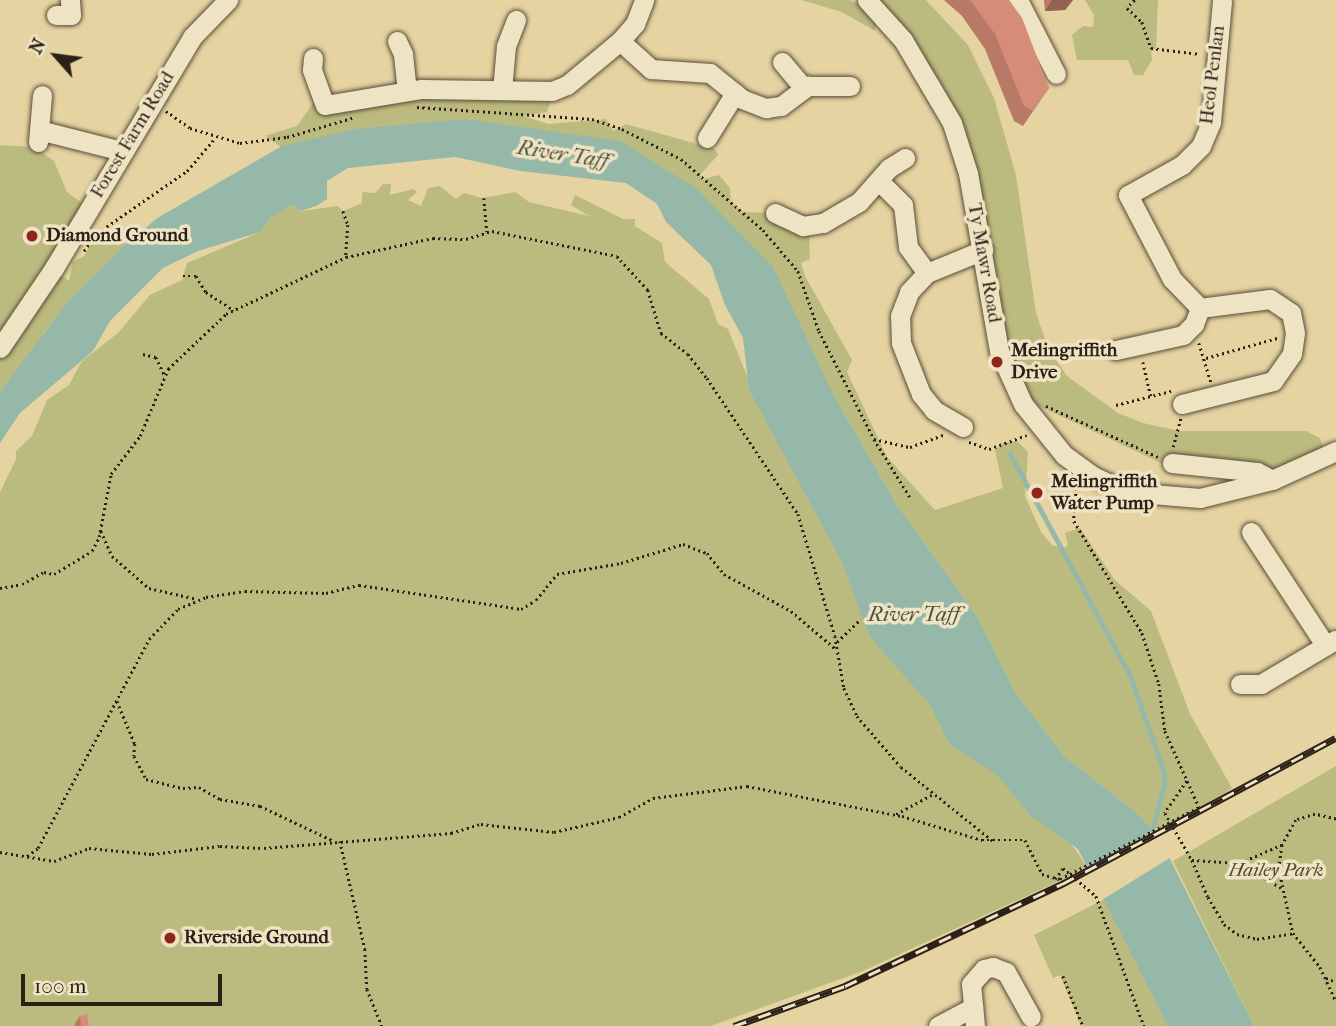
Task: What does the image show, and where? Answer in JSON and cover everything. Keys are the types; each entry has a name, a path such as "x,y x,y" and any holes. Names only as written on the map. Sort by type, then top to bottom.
{"street":[{"path":"56,15 71,15 71,0"},
{"name":"Forest Farm Road","path":"0,348 54,268 122,151 155,104 192,37 228,0"},
{"path":"313,58 312,70 325,105 502,90 559,89 620,41 635,24 644,0"},
{"name":"Ty Mawr Road","path":"867,0 903,40 951,123 968,173 999,351 1035,422 1080,468 1128,492 1172,498 1215,496 1272,481 1336,451"},
{"path":"1018,0 1056,74"},
{"name":"Heol Penlan","path":"1197,316 1172,279 1128,192 1182,165 1201,146 1211,122 1222,0"},
{"path":"502,90 506,46 516,20"},
{"path":"397,41 403,54 405,99"},
{"path":"620,41 651,69 703,71 735,93 766,108 788,102 804,88 850,86"},
{"path":"782,62 804,88"},
{"path":"707,138 735,93"},
{"path":"42,95 38,137 122,151"},
{"path":"775,213 803,226 816,225 845,212 905,158"},
{"path":"879,181 903,205 908,247 927,272"},
{"path":"954,433 927,402 901,343 904,304 927,272 983,250"},
{"path":"1116,350 1183,335 1197,316 1270,299 1292,313 1296,332 1292,354 1273,381 1209,386 1181,396"},
{"path":"1172,463 1257,472 1272,481"},
{"path":"1240,684 1261,684 1331,643 1251,532"},
{"path":"938,1026 974,1017 971,984 976,975 984,969 999,968 1031,1017"}],"path":[{"path":"1135,0 1128,8 1142,22 1151,48 1217,56"},
{"path":"405,99 592,119 622,129 681,159 763,230 798,271 819,331 874,439 910,497"},
{"path":"155,104 215,138 240,143 287,137 357,117"},
{"path":"94,235 187,172 215,138"},
{"path":"484,198 487,232"},
{"path":"343,211 348,225 346,257"},
{"path":"0,588 22,584 44,572 54,574 86,557 101,531 111,474 140,436 165,376 180,355 234,310 346,257 433,238 466,239 487,232 617,257 649,290 661,333 688,354 707,378 798,514 837,642 844,688 857,716 901,766 993,841"},
{"path":"183,276 196,276 206,292 234,310"},
{"path":"1197,316 1209,386"},
{"path":"1206,358 1296,332"},
{"path":"1139,345 1151,396"},
{"path":"144,354 156,357 165,376"},
{"path":"1069,416 1172,463 1181,396 1151,396 1116,405"},
{"path":"874,439 910,447 954,433 989,449 1029,436"},
{"path":"0,852 64,860 99,847 152,855 220,845 264,848 451,833 481,824 554,832 619,817 653,798 731,786 893,814 993,841 1026,840 1042,874 1060,879 1199,807 1165,731 1159,684 1142,633 1074,521 1077,476"},
{"path":"101,531 112,556 149,588 197,599"},
{"path":"24,857 38,848 149,639 178,609 197,599 245,591 334,593 359,585 521,609 536,600 556,574 621,564 683,544 707,553 724,574 791,611 839,653"},
{"path":"837,642 860,620"},
{"path":"118,697 119,712 135,744 134,756 146,779 183,789 199,787 220,799 260,806 334,841"},
{"path":"1187,781 1165,813 1224,924 1237,934 1257,939 1293,933"},
{"path":"893,814 935,793"},
{"path":"1336,819 1315,814 1296,820 1282,845 1281,888 1293,933 1325,977 1336,1002"},
{"path":"340,841 365,949 367,989 382,1026"},
{"path":"1192,860 1240,863 1282,845"},
{"path":"1240,863 1281,888"},
{"path":"1055,879 1063,868 1096,896 1144,1026"},
{"path":"1063,976 1083,1026"},
{"path":"1325,977 1336,982"}],"green space":[{"path":"801,0 850,0 865,7 876,20 875,31 842,12"},
{"path":"876,0 926,0 968,45 994,98 1016,175 1036,313 1048,348 1067,376 1118,413 1143,423 1180,431 1306,431 1320,438 1324,449 1281,475 1161,463 1037,405 1024,392 1007,354 973,165"},
{"path":"1085,0 1158,0 1156,50 1151,48 1152,60 1143,75 1134,75 1128,60 1077,60 1072,35 1083,26 1093,27 1094,15"},
{"path":"375,98 551,100 547,112 523,116 549,124 606,119 613,131 626,124 715,149 718,155 700,175 703,179 719,175 730,188 731,202 744,212 773,213 809,235 810,259 801,263 805,276 852,360 847,372 887,457 935,510 1003,488 995,450 1003,443 1017,441 1028,452 1025,496 1041,532 1052,545 1063,549 1068,545 1065,533 1080,528 1115,580 1151,611 1190,714 1232,788 1202,812 1158,835 1137,813 1064,756 1015,692 977,616 897,505 832,392 641,162 288,152 265,136 297,126 314,102"},
{"name":"Diamond Ground","path":"0,145 34,147 54,161 67,192 83,204 0,337"},
{"path":"383,184 391,184 390,195 413,189 417,192 408,200 421,206 428,188 440,186 456,199 464,193 482,198 515,192 529,202 589,216 571,205 575,195 623,219 635,219 635,226 662,243 665,262 709,299 718,324 728,329 748,378 1088,868 863,971 711,1026 0,1026 0,492 16,459 16,451 32,436 47,400 69,385 82,361 118,333 150,295 182,280 187,263 260,232 270,218 292,205 301,211 338,206 343,211 362,203 362,192 375,193"},
{"path":"117,232 126,244 45,331 0,404 0,355 58,273 69,281 73,262 84,256 95,237"},
{"name":"Hailey Park","path":"1336,766 1336,1026 1254,1026 1173,861"},
{"path":"1105,899 1179,1026 1081,1026 1060,975 1053,978 1034,935"}],"water":[{"name":"River Taff","path":"465,119 620,141 697,189 773,267 832,392 897,505 977,616 1015,692 1064,756 1137,813 1158,835 1254,1026 1168,1026 1078,849 1031,816 997,775 950,745 930,705 870,637 841,560 749,390 743,338 725,305 711,265 666,222 657,204 626,183 520,171 455,157 348,168 327,181 327,199 316,206 301,211 292,205 270,218 260,232 198,251 163,268 110,321 93,351 20,413 0,443 0,392 69,300 131,239 159,217 282,146 356,129"}],"pier":[{"path":"1157,828 1174,855 1104,899 1087,872"}],"building":[{"path":"970,0 1009,0 1022,18 1049,88 1033,111 1024,106 995,34"},
{"path":"87,1014 89,1026 81,1026 80,1016"}],"waterway":[{"path":"1010,453 1131,677 1164,771 1165,783 1153,829"}],"railway":[{"path":"734,1026 845,986 1062,884 1336,738"}],"place":[{"name":"Diamond Ground","path":"32,236"},
{"name":"Melingriffith Drive","path":"997,362"},
{"name":"Melingriffith Water Pump","path":"1037,493"},
{"name":"Riverside Ground","path":"170,938"}]}
